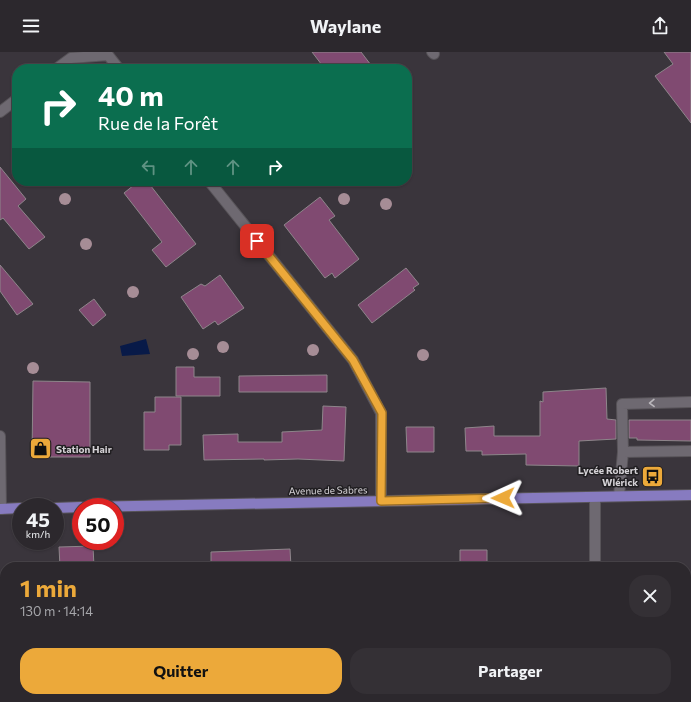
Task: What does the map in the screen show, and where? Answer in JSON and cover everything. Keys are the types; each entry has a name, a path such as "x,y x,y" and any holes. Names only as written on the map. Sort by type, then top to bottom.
{"main road":[{"name":"Avenue de Sabres","path":"124,506 691,494"},
{"path":"0,509 12,508"}],"street":[{"path":"63,64 71,58 108,55 115,64"},
{"path":"0,112 12,103"},
{"path":"213,186 353,360 382,413 381,501"},
{"path":"619,496 623,452 622,404 691,402"},
{"path":"0,436 0,509"},
{"path":"623,452 691,451"},
{"path":"595,497 595,562"}],"water":[{"path":"146,339 150,354 122,356 120,346"}],"building":[{"path":"312,52 361,52 370,64 321,64"},
{"path":"664,52 691,52 691,123 655,76 673,64"},
{"path":"0,167 12,182 12,186 15,186 26,199 18,206 45,237 29,249 3,218 0,220"},
{"path":"133,186 151,186 196,244 166,267 152,250 162,242 124,193"},
{"path":"320,197 335,216 329,220 359,259 335,278 332,273 325,278 284,225"},
{"path":"0,265 33,304 17,315 0,291"},
{"path":"406,268 419,284 413,288 415,290 372,323 358,305"},
{"path":"220,275 244,308 218,325 215,321 203,329 181,297 201,284 205,286"},
{"path":"94,299 106,315 93,326 79,310"},
{"path":"176,367 194,367 194,377 220,377 220,396 176,396"},
{"path":"327,375 327,392 239,392 239,376"},
{"path":"33,381 90,382 90,457 32,457"},
{"path":"606,388 607,419 616,420 616,439 579,441 579,466 526,465 526,454 482,455 482,451 466,451 465,428 494,426 494,436 540,436 540,401 543,402 543,392"},
{"path":"155,397 181,397 181,445 169,445 169,450 144,450 144,412 155,412"},
{"path":"323,406 346,407 344,461 298,459 204,460 203,435 238,434 238,442 282,442 282,432 322,430"},
{"path":"629,420 691,420 691,441 637,440 637,438 629,438"},
{"path":"406,427 434,427 434,452 407,452"},
{"path":"64,547 72,547 72,550 93,550 94,562 60,562 59,550 64,550"},
{"path":"290,549 291,562 211,562 211,552"},
{"path":"460,550 487,550 487,562 460,562"}],"place":[{"name":"Station Hair","path":"40,449"},
{"name":"Lycée Robert Wlérick","path":"653,476"}],"route":[{"path":"257,241 353,360 382,413 381,501 503,498"}]}
